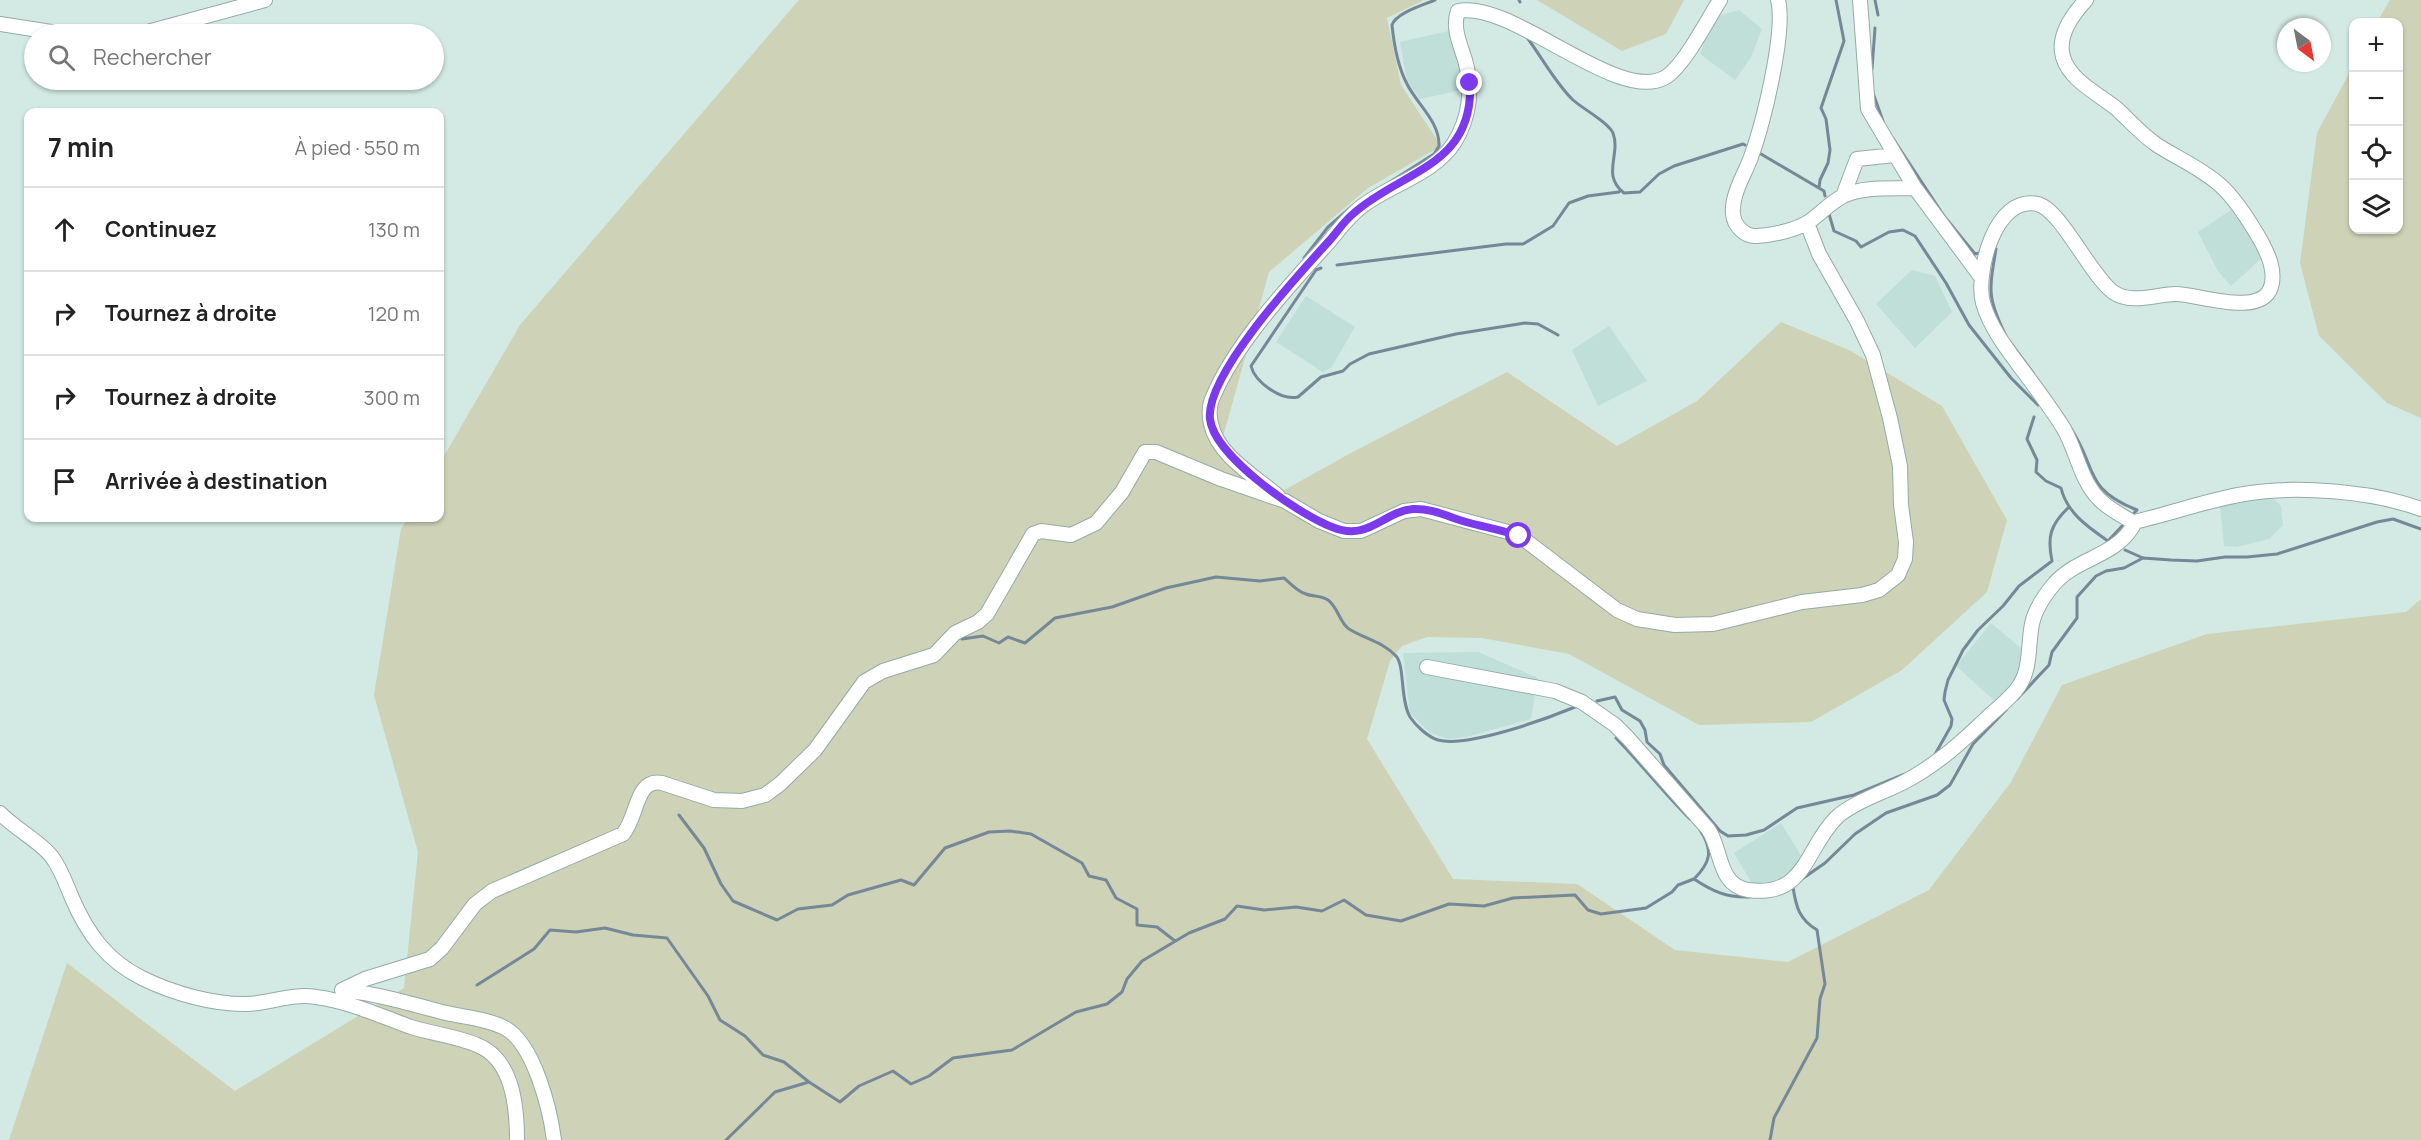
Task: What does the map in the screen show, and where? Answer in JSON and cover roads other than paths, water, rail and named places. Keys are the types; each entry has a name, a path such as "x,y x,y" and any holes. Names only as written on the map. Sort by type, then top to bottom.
{"street":[{"path":"177,24 265,0"},
{"path":"1720,0 1682,59 1667,76 1653,81 1631,77 1545,24 1504,5 1485,2 1468,5 1458,11 1456,30 1470,89 1464,122 1456,140 1441,158 1371,200 1351,216 1272,307 1230,363 1212,398 1209,409 1211,425 1223,448 1285,501 1319,521 1344,531 1361,531 1404,511 1421,509 1509,532 1525,540 1617,610 1637,619 1690,626 1713,624 1802,602 1862,595 1879,590 1898,575 1905,559 1897,446 1873,355 1820,254 1807,223"},
{"path":"1778,0 1781,19 1777,50 1758,135 1735,199 1733,216 1742,231 1755,236 1792,229 1807,223 1826,206 1843,196 1866,190 1915,188"},
{"path":"1860,0 1868,109 1915,188 1981,277"},
{"path":"2086,0 2066,30 2062,46 2067,65 2078,79 2147,137 2214,180 2226,191 2263,244 2272,268 2272,285 2265,295 2258,299 2239,303 2177,294 2132,298 2120,296 2097,276 2054,215 2044,206 2035,203 2018,207 2003,217 1993,235 1981,277 1983,303 1992,323 2064,430 2089,486 2104,504 2134,523"},
{"path":"0,24 24,28"},
{"path":"1843,196 1857,159 1895,155"},
{"path":"0,813 48,852 59,869 87,929 110,957 134,974 154,984 218,1005 248,1004 314,996 342,990 372,977 430,959 442,948 475,904 492,891 623,834 631,823 641,792 648,784 662,783 714,800 741,801 765,795 780,784 815,750 864,682 883,670 934,655 955,633 978,622 987,614 1033,534 1041,531 1071,535 1096,523 1122,492 1145,452 1156,452 1221,479 1285,501"},
{"path":"1427,667 1555,691 1571,696 1592,708 1615,725 1642,752 1708,828 1714,839 1724,872 1733,884 1748,890 1774,888 1794,879 1828,826 1842,812 1926,770 1974,731 2010,696 2024,678 2032,624 2041,602 2064,574 2115,547 2126,537 2134,523 2243,494 2284,489 2383,498 2421,509"},
{"path":"342,990 374,994 489,1022 510,1031 524,1048 532,1063 547,1106 554,1140"},
{"path":"314,996 417,1029 469,1042 487,1050 501,1065 512,1090 517,1140"}],"waterway":[{"path":"1390,182 1434,154 1439,146 1436,129 1411,91 1401,70 1392,25 1404,13 1435,0"},
{"path":"1819,188 1830,150 1826,119 1821,108 1844,41 1836,0"},
{"path":"1875,0 1878,15"},
{"path":"1872,69 1875,28"},
{"path":"1526,36 1567,93 1577,104 1606,124 1613,133 1615,141 1614,179 1624,193 1640,192 1659,174 1674,166 1745,145"},
{"path":"1873,93 1883,121"},
{"path":"1892,137 1944,216 1975,254 1979,253"},
{"path":"1761,154 1824,191 1825,196"},
{"path":"1337,265 1506,244 1523,244 1553,226 1569,203 1588,196 1619,192"},
{"path":"1304,258 1328,227 1350,208"},
{"path":"1829,214 1834,231 1856,241 1861,247 1889,232 1903,230 1915,236 1946,283 1969,325 2011,378 2038,405"},
{"path":"1996,249 1991,294 1995,312 2006,336"},
{"path":"1321,268 1316,270 1251,366 1263,384 1284,396 1298,397 1321,377 1343,371 1350,364 1369,354 1456,334 1525,323 1538,324 1558,335"},
{"path":"2010,342 2033,373"},
{"path":"2034,417 2027,439 2037,460 2036,472 2046,481 2061,488 2073,512 2108,541 2122,526"},
{"path":"2070,427 2099,485 2119,502 2137,510 2134,513"},
{"path":"1933,758 1951,726 1952,719 1944,700 1945,692 1948,680 1963,650 1978,630 2003,606 2019,586 2052,561 2050,538 2054,526 2069,507"},
{"path":"2125,550 2143,558 2197,561 2277,554 2393,519 2421,529"},
{"path":"2017,699 2049,665 2052,652 2077,618 2077,597 2096,576 2106,571 2124,568 2143,558"},
{"path":"962,639 983,636 999,643 1008,637 1025,643 1055,618 1112,607 1166,588 1216,577 1260,581 1284,578 1303,593 1328,600 1349,629 1380,644 1396,656 1401,667 1405,702 1410,717 1422,731 1434,739 1451,741 1486,736 1527,725 1575,707"},
{"path":"1597,701 1615,697 1622,710 1640,721 1645,730 1647,742 1660,754 1664,765 1720,831 1728,836 1746,835 1764,830 1797,808 1854,795 1905,774"},
{"path":"1802,879 1825,863 1855,834 1886,813 1937,795 1950,785 1973,744 2006,710"},
{"path":"1616,738 1690,819"},
{"path":"679,815 704,848 721,884 733,901 777,920 798,909 832,905 848,895 901,880 914,885 945,848 989,832 1010,831 1031,834 1082,863 1089,876 1106,880 1116,898 1137,909 1137,925 1157,927 1175,941"},
{"path":"1694,879 1704,868 1708,856 1707,844 1700,830"},
{"path":"726,1140 775,1092 809,1082 840,1102 859,1086 893,1071 911,1084 929,1076 953,1058 1012,1050 1076,1012 1107,1004 1122,992 1127,979 1142,961 1189,933 1225,919 1237,906 1264,910 1296,907 1322,911 1344,900 1366,915 1401,921 1449,904 1484,906 1513,898 1575,895 1588,910 1601,914 1646,908 1672,892 1678,885 1694,879 1720,893 1749,897"},
{"path":"1770,1140 1774,1118 1817,1038 1820,999 1825,984 1817,930 1799,912 1793,887"},
{"path":"477,985 534,949 550,930 576,932 605,928 633,935 667,938 708,996 720,1020 745,1036 763,1055 784,1062 809,1082"}]}
